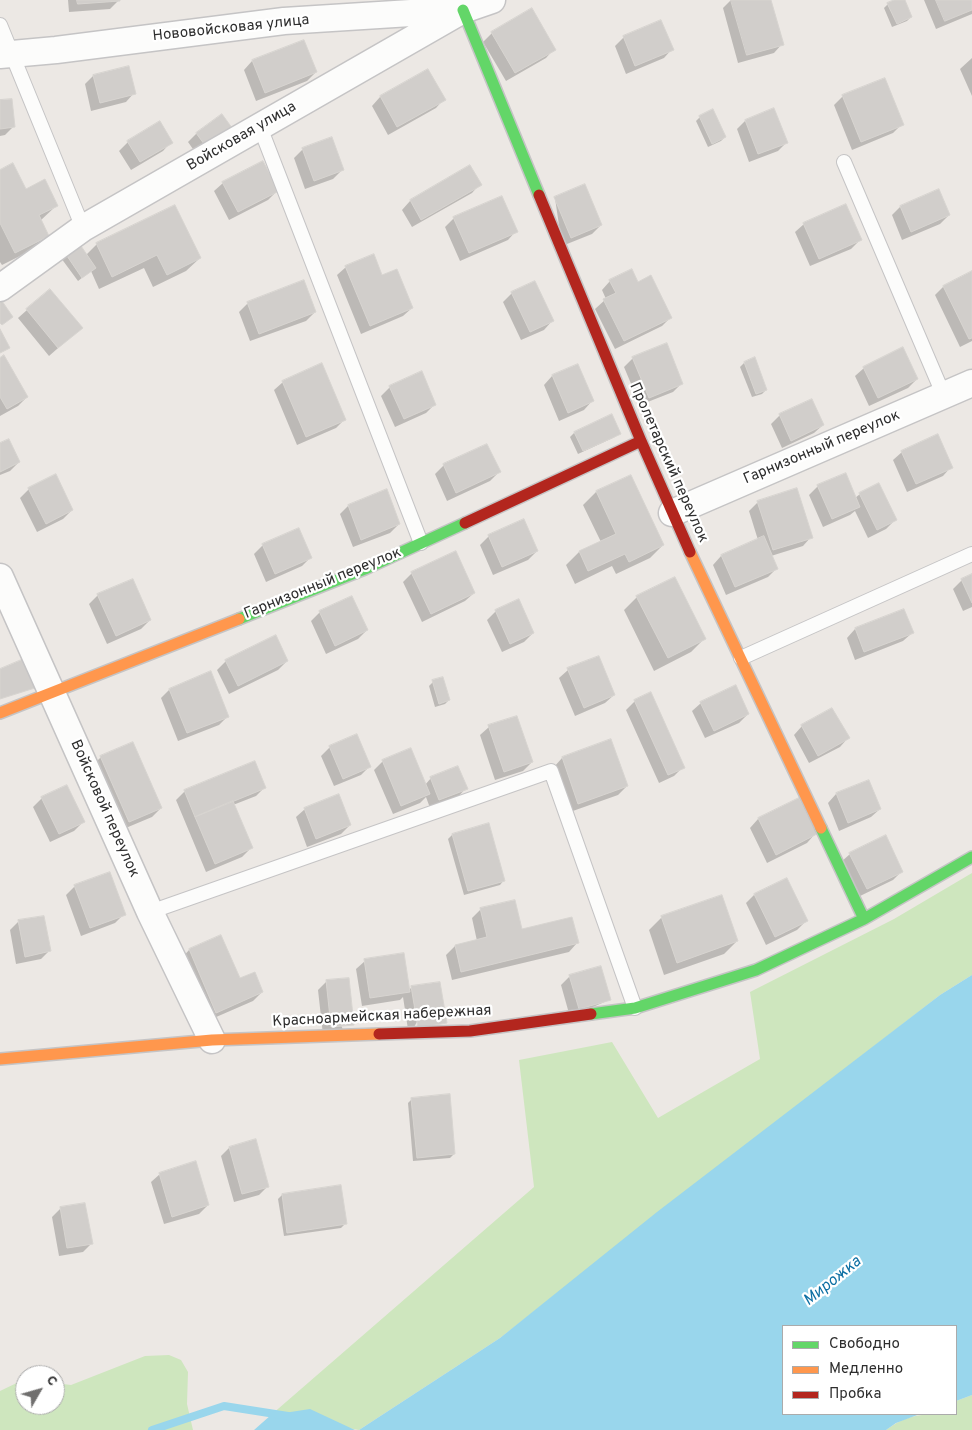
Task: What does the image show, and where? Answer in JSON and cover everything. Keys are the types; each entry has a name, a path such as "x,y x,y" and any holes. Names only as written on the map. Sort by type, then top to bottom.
{"street":[{"name":"Войсковая улица","path":"0,288 83,228 463,10 492,0"},
{"name":"Нововойсковая улица","path":"5,54 284,21 463,10"},
{"name":"Пролетарский переулок","path":"463,10 672,513 864,919"},
{"name":"Гарнизонный переулок","path":"672,513 972,383"},
{"name":"Гарнизонный переулок","path":"0,712 365,569 641,442"},
{"name":"Войсковой переулок","path":"0,577 150,912 212,1040"},
{"name":"Красноармейская набережная","path":"0,1059 212,1040 470,1030 635,1008 756,970 864,919 972,856"}],"lane":[{"path":"0,25 5,54 83,228"},
{"path":"260,127 421,543"},
{"path":"844,162 944,396"},
{"path":"741,658 972,554"},
{"path":"150,912 551,770 635,1008"}],"green space":[{"path":"972,873 972,975 940,995 500,1338 359,1430 271,1415 534,1187 519,1060 612,1042 658,1118 760,1059 750,992 894,919"},
{"path":"169,1355 181,1360 188,1372 187,1404 193,1430 0,1430 0,1391 15,1384 15,1415 65,1415 65,1384 71,1385 145,1356"},
{"path":"972,1395 972,1430 886,1430 903,1420 920,1415 957,1415 957,1401"}],"water":[{"name":"Мирожка","path":"972,975 972,1395 957,1401 957,1325 782,1325 782,1415 917,1415 896,1423 886,1430 359,1430 500,1338 657,1212 940,995"},
{"path":"310,1409 355,1430 254,1430 271,1415"}],"building":[{"path":"77,0 120,0 120,1 78,4"},
{"path":"731,0 771,0 784,45 747,55"},
{"path":"894,0 905,0 912,17 897,24 887,3"},
{"path":"936,0 972,0 972,10 945,21"},
{"path":"532,8 556,50 515,73 491,32"},
{"path":"661,20 674,50 635,66 623,36"},
{"path":"304,40 317,72 265,93 252,60"},
{"path":"129,66 136,94 100,103 93,75"},
{"path":"428,69 446,100 397,127 380,96"},
{"path":"885,78 904,125 861,142 842,95"},
{"path":"12,99 15,127 0,129 0,100"},
{"path":"774,108 788,143 758,154 745,120"},
{"path":"713,109 726,137 712,144 699,116"},
{"path":"222,114 235,132 210,152 196,133"},
{"path":"160,121 173,143 140,162 127,141"},
{"path":"332,137 344,170 314,181 302,148"},
{"path":"263,161 279,191 238,212 222,182"},
{"path":"13,163 26,189 45,179 58,206 39,215 49,236 15,253 0,223 0,170"},
{"path":"470,165 482,185 421,220 410,200"},
{"path":"585,184 602,225 571,238 554,197"},
{"path":"939,189 950,215 911,232 900,206"},
{"path":"502,196 518,232 469,253 453,217"},
{"path":"846,204 862,240 819,259 803,223"},
{"path":"175,205 201,258 167,275 157,255 112,277 96,243"},
{"path":"79,243 96,268 82,278 65,253"},
{"path":"374,254 382,275 397,269 413,308 370,326 345,266"},
{"path":"632,269 638,282 651,275 672,318 624,341 603,299 616,293 609,280"},
{"path":"972,271 972,338 969,339 943,286"},
{"path":"304,280 316,312 259,334 247,302"},
{"path":"535,281 554,321 530,332 511,292"},
{"path":"50,289 83,328 58,348 26,309"},
{"path":"2,301 13,317 2,325 0,323 0,302"},
{"path":"0,329 10,348 0,353"},
{"path":"667,343 683,384 649,398 632,357"},
{"path":"903,347 918,379 878,398 863,367"},
{"path":"4,355 28,397 7,409 0,397 0,358"},
{"path":"755,357 767,390 756,394 744,362"},
{"path":"322,363 346,420 306,437 282,381"},
{"path":"578,364 594,401 568,413 552,375"},
{"path":"422,371 436,405 404,419 389,386"},
{"path":"812,399 824,425 791,441 779,414"},
{"path":"612,414 621,434 583,451 574,432"},
{"path":"938,434 953,468 916,484 901,451"},
{"path":"9,439 20,462 0,472 0,443"},
{"path":"487,444 501,472 456,493 443,464"},
{"path":"846,473 860,507 832,519 817,485"},
{"path":"56,474 73,510 46,524 28,488"},
{"path":"631,475 664,545 629,562 625,554 588,571 579,551 616,534 596,491"},
{"path":"879,483 897,520 877,530 859,493"},
{"path":"797,488 813,538 773,550 757,501"},
{"path":"387,489 400,524 361,540 348,505"},
{"path":"524,519 538,551 502,567 488,535"},
{"path":"299,528 312,558 275,574 262,544"},
{"path":"764,536 778,569 735,587 721,555"},
{"path":"456,551 475,593 431,614 411,572"},
{"path":"972,574 972,603 961,579"},
{"path":"675,577 706,639 668,658 636,596"},
{"path":"133,579 151,620 116,636 97,594"},
{"path":"352,596 368,630 335,646 319,611"},
{"path":"519,599 534,633 510,644 495,610"},
{"path":"904,609 914,633 864,652 855,628"},
{"path":"276,635 288,661 238,686 225,660"},
{"path":"599,656 615,695 584,708 567,668"},
{"path":"26,658 38,687 0,699 0,669"},
{"path":"211,671 229,717 187,733 169,689"},
{"path":"443,677 450,700 439,704 432,680"},
{"path":"736,685 749,714 714,731 700,702"},
{"path":"651,692 685,768 668,775 634,700"},
{"path":"832,708 850,738 818,756 801,725"},
{"path":"517,716 533,762 504,772 488,725"},
{"path":"357,734 371,767 343,779 329,746"},
{"path":"611,739 628,786 578,804 562,757"},
{"path":"133,742 162,808 129,822 100,756"},
{"path":"411,748 430,794 401,806 382,760"},
{"path":"255,761 266,788 195,817 184,790"},
{"path":"458,766 468,789 439,800 430,777"},
{"path":"869,780 881,809 848,823 836,793"},
{"path":"67,785 85,822 59,834 41,797"},
{"path":"339,794 351,825 316,839 304,808"},
{"path":"799,798 817,834 776,855 758,818"},
{"path":"233,801 253,848 215,864 195,817"},
{"path":"489,823 505,881 468,891 452,834"},
{"path":"886,835 903,872 867,889 849,853"},
{"path":"110,872 126,915 90,928 74,885"},
{"path":"787,878 808,921 775,937 754,894"},
{"path":"722,895 738,941 677,963 661,916"},
{"path":"515,900 522,929 572,917 579,943 461,972 455,945 487,937 480,908"},
{"path":"44,916 51,951 25,957 18,920"},
{"path":"221,935 240,978 255,972 263,992 216,1013 189,949"},
{"path":"404,953 410,992 370,998 364,959"},
{"path":"601,966 611,1000 579,1009 569,975"},
{"path":"349,978 354,1025 331,1027 326,980"},
{"path":"440,982 447,1023 418,1028 411,986"},
{"path":"450,1094 455,1154 417,1158 411,1098"},
{"path":"256,1139 269,1187 242,1194 229,1147"},
{"path":"196,1161 209,1205 172,1217 159,1173"},
{"path":"341,1185 347,1224 287,1233 282,1194"},
{"path":"85,1203 93,1244 67,1248 60,1207"}],"waterway":[{"path":"152,1430 224,1406 288,1416"}],"traffic: fast":[{"path":"463,10 539,195"},
{"path":"239,619 365,569 465,523"},
{"path":"821,828 864,919"},
{"path":"591,1014 635,1008 756,970 864,919 972,857"}],"traffic: slow":[{"path":"690,552 821,828"},
{"path":"0,713 239,619"},
{"path":"0,1059 212,1040 379,1034"}],"traffic: jam":[{"path":"539,195 641,441 690,552"},
{"path":"465,523 641,441"},
{"path":"379,1034 470,1031 591,1014"}]}
